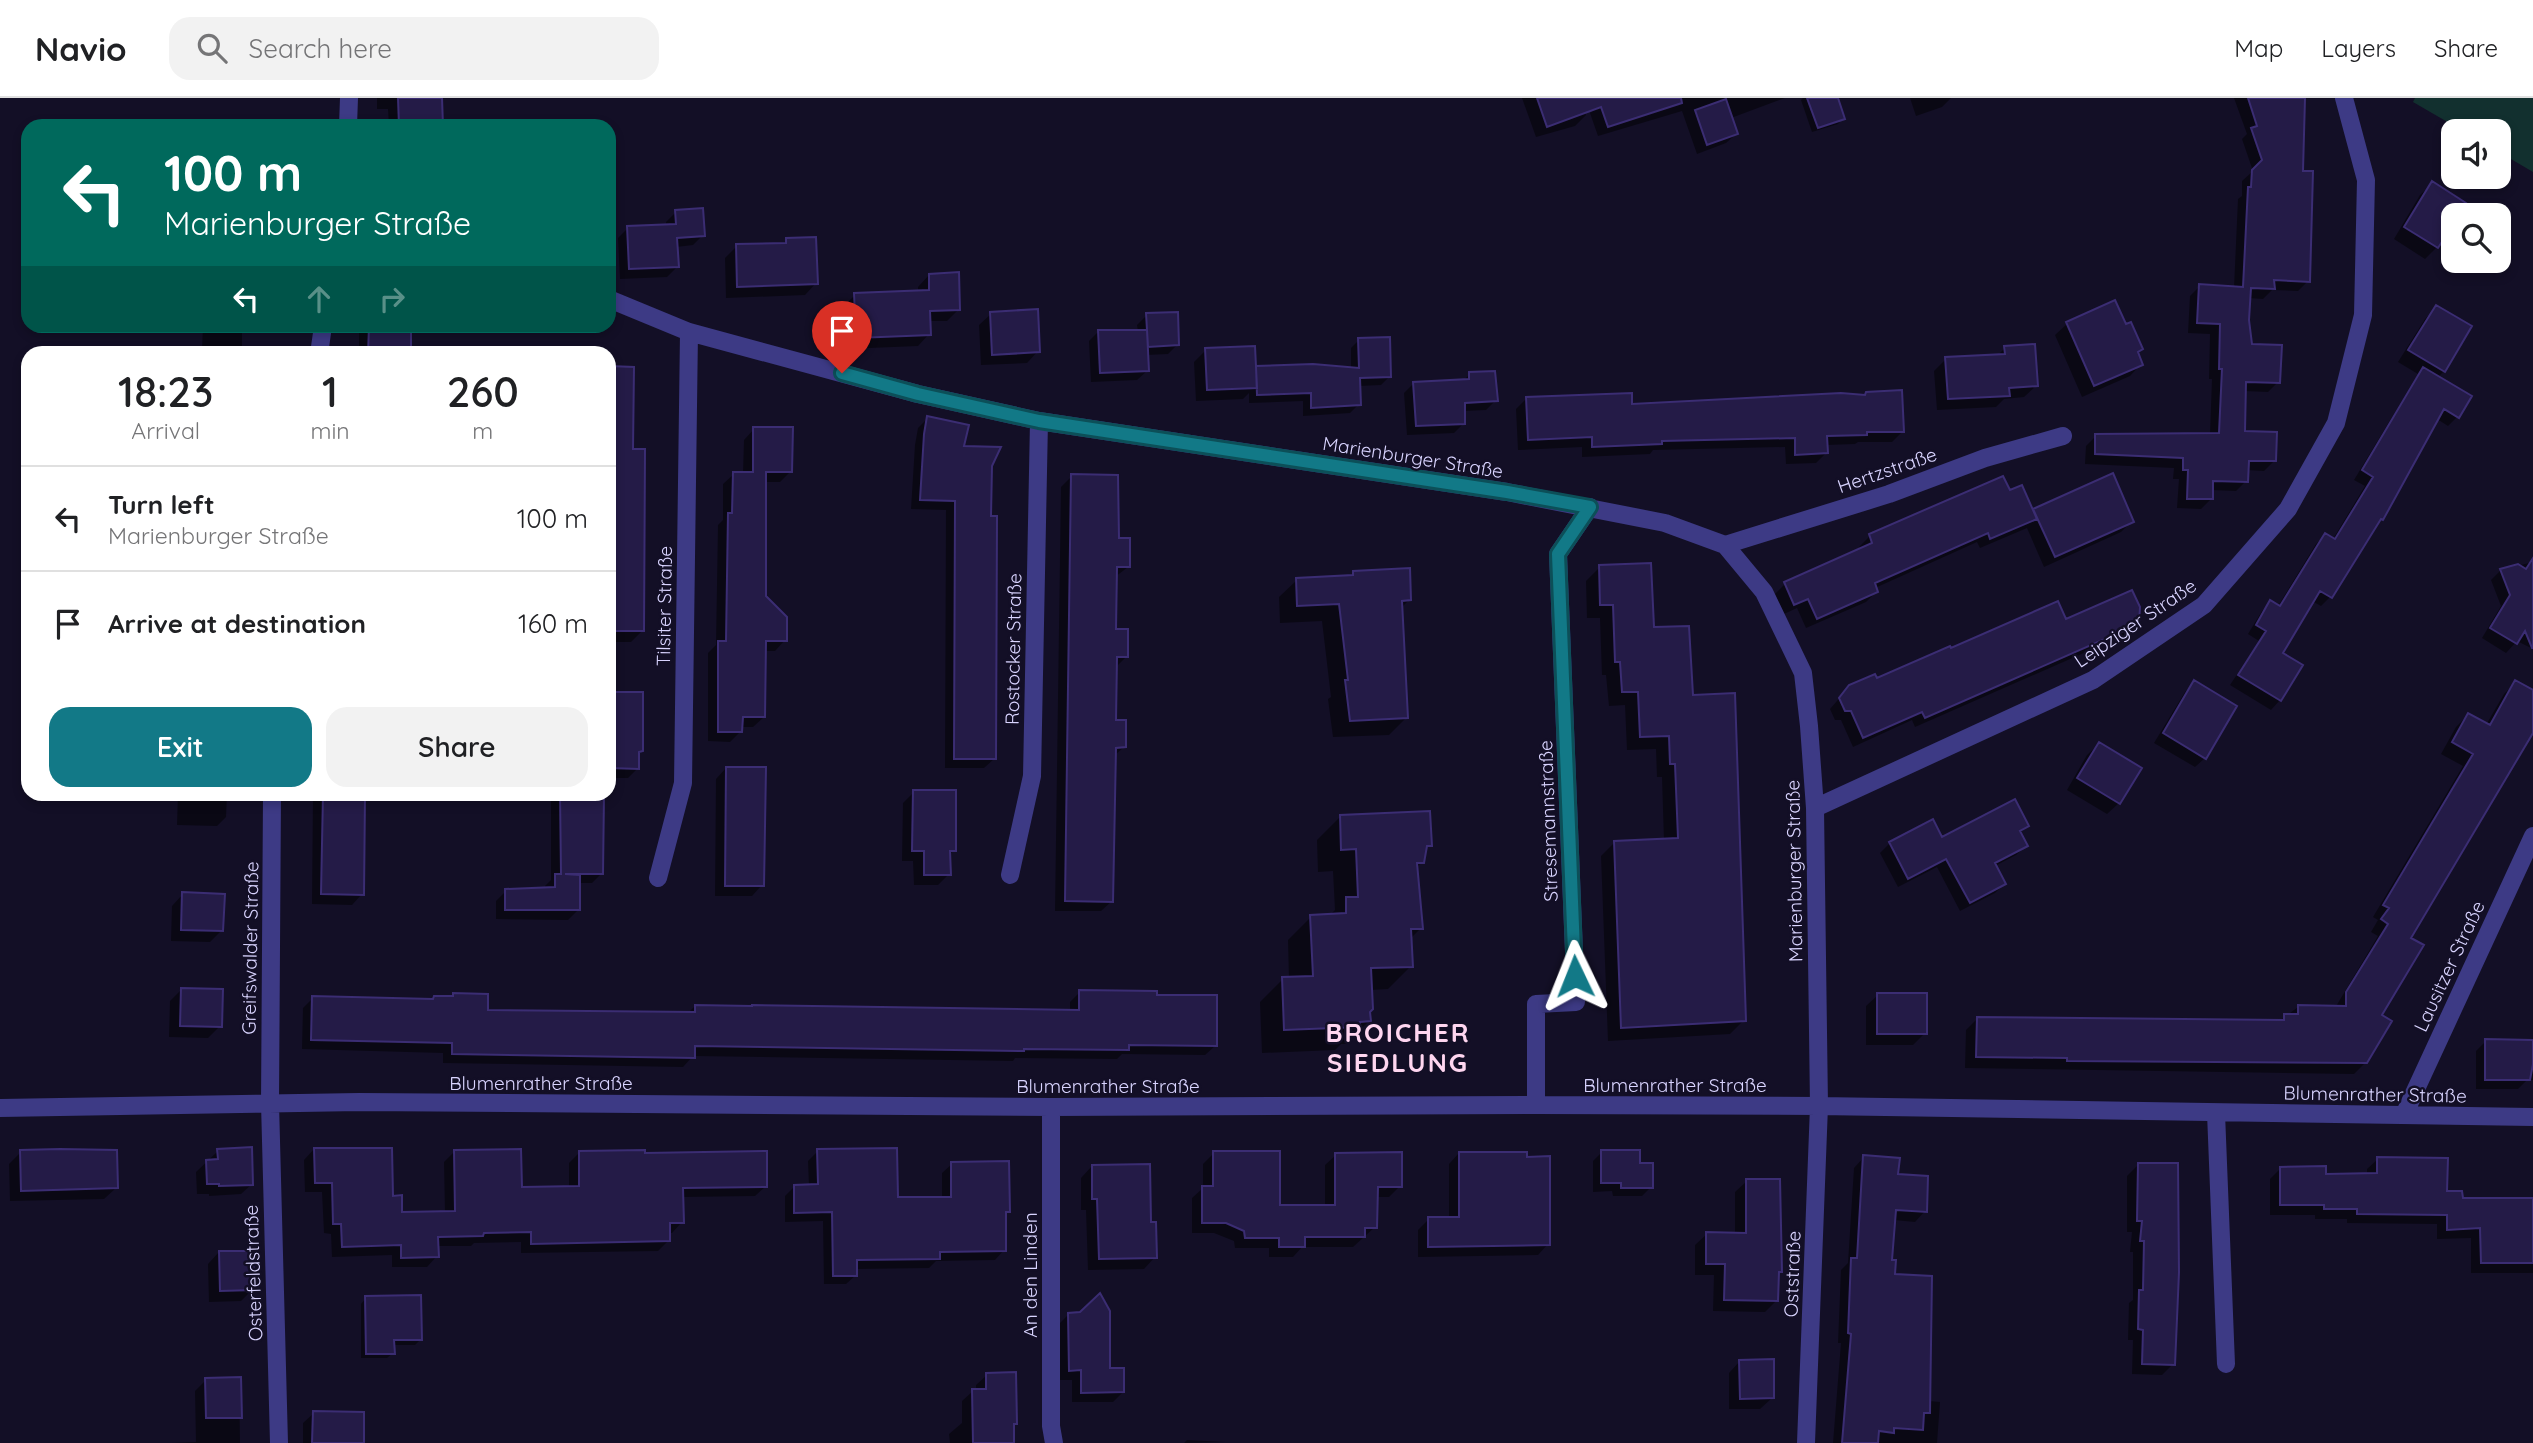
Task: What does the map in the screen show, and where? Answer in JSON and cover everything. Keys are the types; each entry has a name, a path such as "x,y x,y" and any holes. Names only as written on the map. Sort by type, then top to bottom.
{"street":[{"path":"348,119 349,98"},
{"name":"Leipziger Straße","path":"1815,808 2093,680 2204,605 2288,509 2336,423 2363,315 2366,180 2344,98"},
{"name":"Marienburger Straße","path":"616,302 689,332 918,394 1039,421 1590,507 1665,523 1725,545 1764,592 1803,673 1815,808 1819,1106"},
{"name":"Tilsiter Straße","path":"658,878 683,783 689,332"},
{"name":"Rostocker Straße","path":"1010,875 1032,776 1039,421"},
{"name":"Hertzstraße","path":"1725,545 1889,494 1985,458 2063,436"},
{"name":"Stresemannstraße","path":"1536,1105 1536,1004 1576,1002 1558,554 1590,507"},
{"name":"Greifswalder Straße","path":"270,1103 272,801"},
{"name":"Lausitzer Straße","path":"2403,1115 2533,835"},
{"name":"Blumenrather Straße","path":"0,1108 270,1103 1051,1107 1819,1106 2533,1117"},
{"name":"Osterfeldstraße","path":"270,1103 279,1443"},
{"name":"Oststraße","path":"1806,1443 1819,1106"},
{"name":"An den Linden","path":"1051,1107 1051,1426 1054,1443"},
{"path":"2216,1113 2226,1364"}],"green space":[{"path":"2415,98 2533,98 2533,172 2511,159 2511,119 2442,119 2413,102"}],"building":[{"path":"398,98 442,98 443,119 399,119"},
{"path":"1537,98 1681,98 1682,103 1608,127 1601,107 1547,127"},
{"path":"1807,98 1838,98 1845,119 1818,128"},
{"path":"2248,98 2305,98 2303,171 2313,171 2310,282 2274,280 2275,289 2251,288 2249,320 2252,344 2282,345 2280,383 2246,382 2245,431 2277,432 2276,461 2249,461 2248,482 2213,481 2213,499 2187,499 2188,470 2183,470 2183,458 2095,454 2095,434 2219,433 2222,369 2219,369 2220,324 2197,323 2199,284 2243,287 2248,187 2251,187 2252,170 2262,160 2251,128 2257,126"},
{"path":"1726,99 1738,134 1707,145 1695,110"},
{"path":"2432,181 2466,203 2441,203 2441,243 2438,248 2404,227"},
{"path":"703,208 705,236 677,238 679,267 629,269 627,226 676,224 675,210"},
{"path":"816,237 818,284 737,287 736,244 786,243 786,238"},
{"path":"959,272 960,310 930,311 931,335 856,338 854,293 929,290 929,274"},
{"path":"2115,300 2126,324 2131,322 2143,349 2138,352 2143,365 2094,386 2066,322"},
{"path":"2436,305 2472,326 2445,372 2408,350"},
{"path":"1038,309 1040,352 992,355 990,312"},
{"path":"1178,312 1179,345 1148,347 1146,313"},
{"path":"1098,330 1147,330 1149,371 1100,373"},
{"path":"369,333 411,333 411,346 368,346"},
{"path":"1390,337 1391,377 1360,378 1361,405 1311,408 1311,393 1257,395 1256,366 1313,364 1359,368 1358,338"},
{"path":"2035,344 2038,386 2009,388 2010,396 1948,399 1945,357 2005,354 2004,346"},
{"path":"1255,346 1257,388 1207,390 1205,348"},
{"path":"616,366 634,367 633,449 645,449 644,631 616,631"},
{"path":"2423,367 2472,396 2459,418 2444,409 2383,520 2381,519 2332,598 2320,591 2283,653 2303,665 2281,701 2238,675 2266,631 2256,625 2270,600 2280,606 2325,533 2335,539 2373,477 2362,470"},
{"path":"1495,371 1498,401 1465,403 1465,424 1416,426 1413,382 1469,379 1469,372"},
{"path":"1902,390 1904,432 1827,436 1828,453 1795,455 1795,438 1662,441 1662,444 1592,447 1592,437 1528,440 1526,397 1632,393 1632,404 1841,393 1865,395 1866,392"},
{"path":"927,416 969,425 964,446 1001,447 992,466 991,516 997,516 996,759 954,759 955,501 920,500"},
{"path":"753,427 793,427 792,472 766,472 766,596 787,617 787,641 766,641 765,717 743,717 742,732 718,732 718,641 726,641 728,513 732,513 733,472 753,472"},
{"path":"2113,473 2134,522 2055,557 2033,509"},
{"path":"1071,474 1118,475 1119,538 1130,538 1130,567 1117,567 1116,629 1128,629 1128,657 1117,657 1116,720 1126,720 1126,747 1116,748 1113,902 1065,901"},
{"path":"2003,476 2010,490 2022,485 2037,519 1990,539 1988,533 1875,583 1878,592 1817,619 1808,599 1794,605 1784,582 1872,543 1869,534"},
{"path":"2533,558 2532,648 2525,631 2517,644 2490,628 2510,595 2500,569 2518,564 2526,569"},
{"path":"1651,563 1654,627 1689,626 1693,695 1735,693 1746,1021 1621,1028 1614,841 1678,838 1675,764 1670,764 1669,736 1640,737 1638,692 1622,692 1620,662 1615,662 1613,605 1600,605 1599,565"},
{"path":"1410,568 1411,600 1402,601 1408,718 1350,721 1339,604 1297,606 1296,578"},
{"path":"2132,590 2140,607 2139,624 1925,718 1922,712 1863,738 1851,711 1845,711 1839,698 1849,685 1875,674 1877,678 2058,601 2066,619"},
{"path":"2194,680 2237,706 2206,759 2163,733"},
{"path":"2515,680 2533,690 2533,733 2411,938 2424,945 2382,1015 2392,1021 2367,1063 2067,1061 2067,1058 1976,1057 1977,1017 2284,1020 2284,1014 2298,1014 2298,1005 2346,1006 2346,992 2388,924 2381,919 2389,908 2383,905 2473,754 2452,742 2468,713 2490,725"},
{"path":"616,692 643,692 643,751 639,752 639,769 616,768"},
{"path":"2099,742 2142,768 2120,804 2077,778"},
{"path":"726,767 766,767 764,886 725,886"},
{"path":"913,790 956,790 956,851 950,851 951,875 924,875 924,851 912,851"},
{"path":"2015,799 2029,826 2020,831 2028,846 1995,863 2006,884 1970,903 1946,859 1908,879 1889,842 1933,819 1942,837"},
{"path":"323,801 365,801 364,895 321,894"},
{"path":"560,801 604,801 603,874 565,874 580,875 580,910 505,910 505,889 555,887 555,874 561,874"},
{"path":"1430,811 1432,846 1427,846 1424,863 1417,863 1423,929 1411,929 1413,967 1371,968 1371,1021 1360,1022 1360,1027 1284,1030 1282,977 1313,976 1310,915 1346,913 1346,897 1358,897 1356,849 1341,850 1340,815"},
{"path":"182,892 225,894 223,931 181,930"},
{"path":"181,988 223,989 222,1027 180,1026"},
{"path":"1079,990 1157,991 1157,995 1217,995 1217,1046 1129,1045 1129,1050 1024,1051 695,1046 695,1058 452,1054 452,1043 311,1040 312,996 433,999 434,996 453,996 453,993 488,994 488,1010 695,1012 695,1005 752,1005 1079,1010"},
{"path":"1877,993 1927,993 1927,1034 1877,1034"},
{"path":"2485,1039 2533,1040 2530,1080 2485,1080"},
{"path":"252,1147 253,1185 207,1184 206,1160 218,1159 217,1149"},
{"path":"314,1148 392,1148 393,1196 402,1195 402,1212 455,1211 454,1150 521,1149 522,1187 579,1186 579,1151 767,1151 767,1187 683,1188 684,1223 670,1223 670,1241 531,1244 531,1232 484,1233 483,1236 438,1237 439,1257 401,1258 401,1245 342,1247 341,1224 333,1224 332,1183 315,1183"},
{"path":"897,1148 898,1197 951,1197 951,1162 1009,1161 1010,1212 1006,1212 1006,1251 940,1252 940,1259 857,1260 857,1276 833,1276 832,1212 794,1213 794,1185 818,1184 817,1149"},
{"path":"20,1150 117,1150 118,1188 21,1191"},
{"path":"1601,1150 1640,1150 1640,1163 1653,1163 1653,1188 1621,1188 1621,1183 1601,1183"},
{"path":"1213,1151 1280,1151 1280,1205 1335,1205 1335,1153 1402,1152 1402,1187 1378,1187 1377,1228 1365,1228 1365,1237 1305,1237 1305,1247 1279,1247 1279,1238 1245,1238 1244,1231 1226,1223 1202,1223 1202,1186 1213,1186"},
{"path":"1459,1152 1527,1152 1527,1157 1550,1156 1550,1245 1428,1247 1428,1217 1459,1217"},
{"path":"1863,1155 1900,1158 1898,1174 1928,1176 1927,1212 1896,1210 1892,1260 1896,1260 1895,1274 1932,1276 1930,1413 1924,1413 1923,1430 1894,1428 1894,1433 1879,1431 1878,1443 1842,1443 1851,1334 1848,1333 1851,1258 1857,1258"},
{"path":"2377,1157 2448,1158 2447,1191 2462,1191 2463,1198 2533,1198 2533,1263 2481,1263 2480,1228 2447,1230 2447,1215 2357,1214 2357,1209 2324,1209 2324,1205 2280,1205 2280,1167 2326,1166 2326,1174 2377,1173"},
{"path":"2138,1163 2178,1163 2179,1272 2175,1365 2142,1364 2143,1330 2138,1329 2139,1290 2143,1290 2144,1241 2140,1241 2142,1221 2137,1221"},
{"path":"1150,1164 1151,1222 1156,1222 1157,1258 1099,1259 1097,1199 1092,1199 1092,1165"},
{"path":"1746,1179 1780,1179 1782,1272 1779,1272 1778,1301 1724,1300 1725,1264 1706,1264 1706,1232 1746,1233"},
{"path":"219,1251 253,1251 254,1290 220,1291"},
{"path":"1100,1293 1110,1311 1110,1368 1124,1368 1124,1392 1081,1393 1081,1370 1069,1371 1068,1313 1080,1312"},
{"path":"421,1295 422,1340 394,1340 395,1354 366,1354 365,1296"},
{"path":"1774,1359 1774,1398 1740,1399 1739,1360"},
{"path":"1016,1372 1017,1424 1014,1424 1014,1443 973,1443 972,1389 986,1389 986,1373"},
{"path":"241,1377 242,1418 206,1418 205,1378"},
{"path":"313,1411 364,1412 364,1443 312,1443"}],"district":[{"name":"BROICHER SIEDLUNG","path":"1398,1048"}],"route":[{"path":"842,373 918,394 1039,421 1590,507 1558,554 1575,976"}]}
